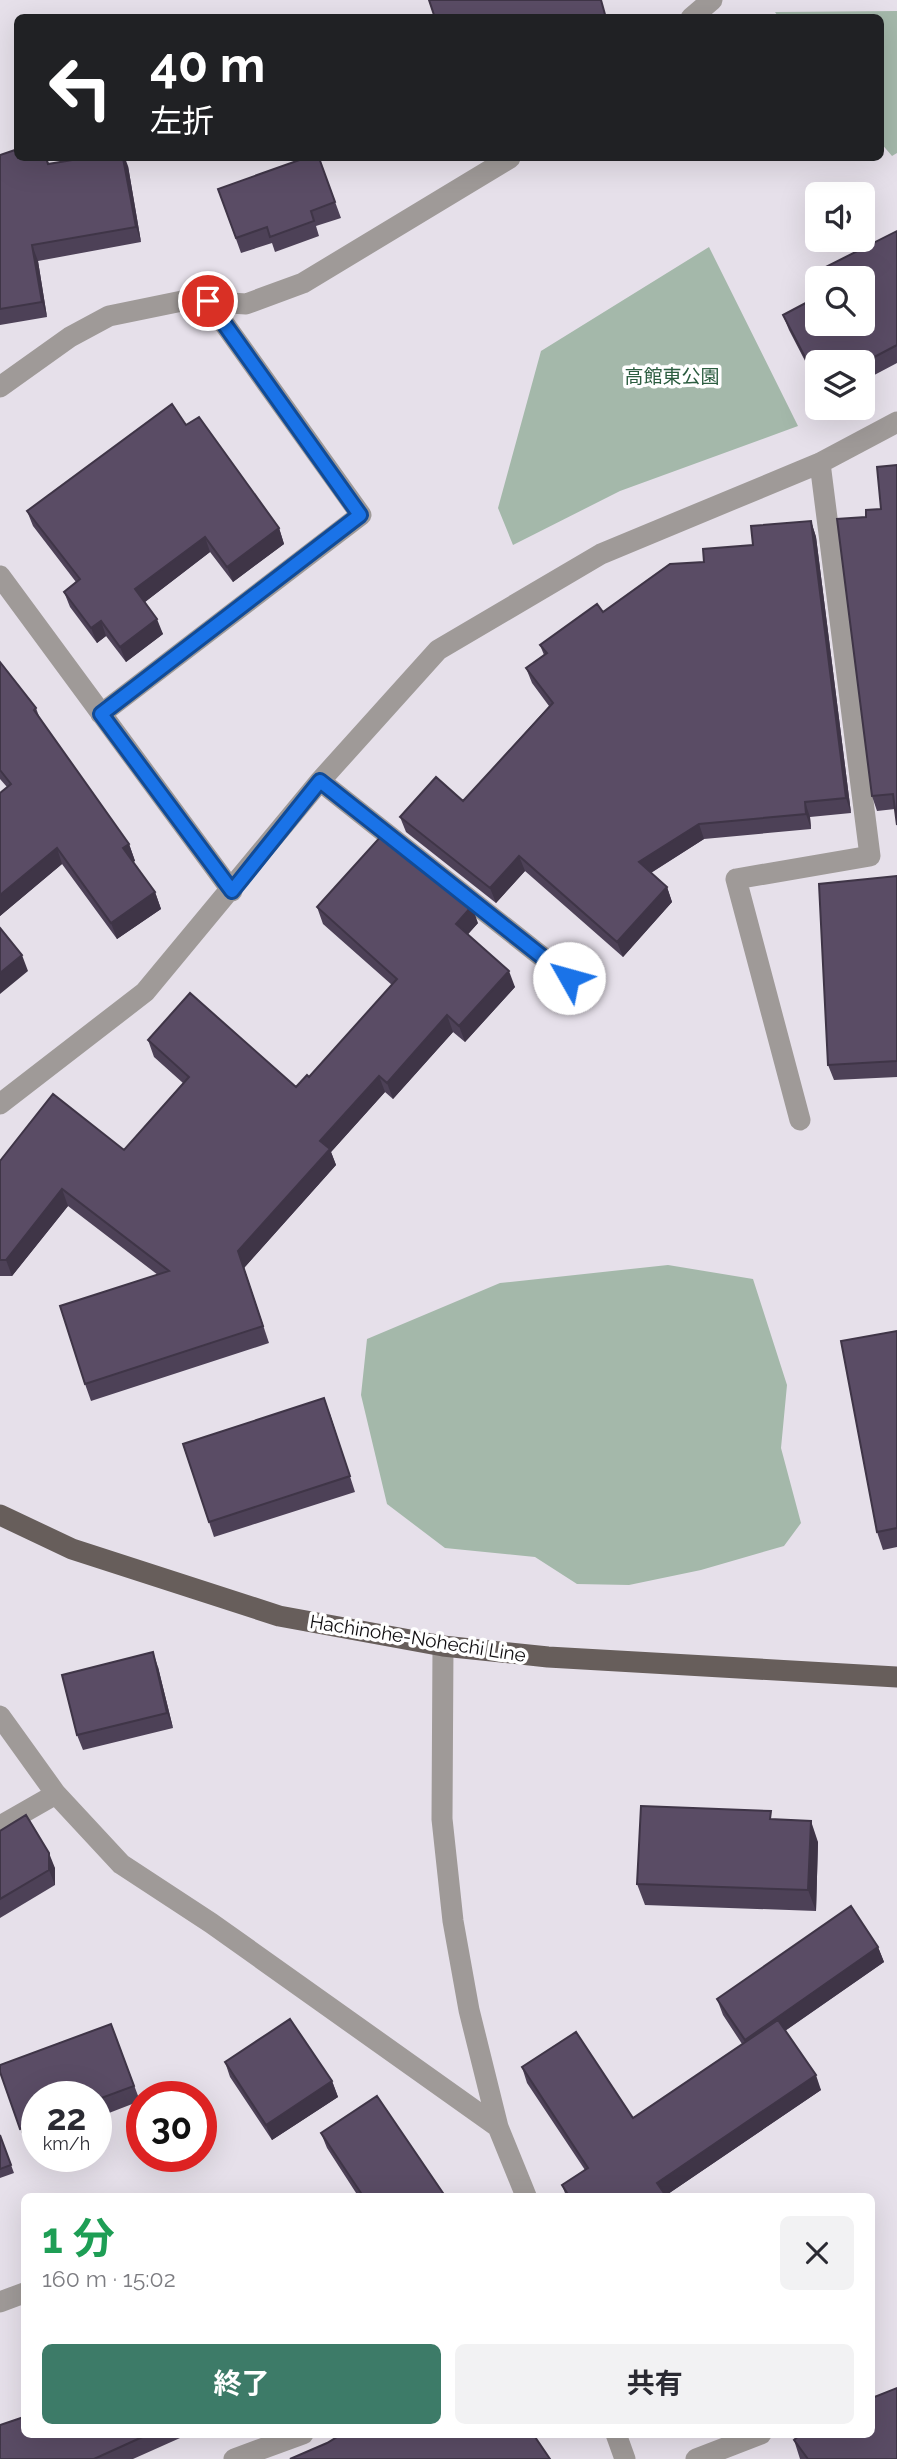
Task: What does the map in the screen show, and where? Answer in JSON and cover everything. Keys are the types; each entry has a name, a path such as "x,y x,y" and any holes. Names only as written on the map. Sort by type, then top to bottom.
{"main road":[{"name":"Hachinohe-Nohechi Line","path":"0,1515 72,1549 279,1616 443,1646 548,1657 897,1677"}],"street":[{"path":"696,14 712,0"},
{"path":"0,387 70,337 108,316 187,300 246,304 303,283 505,161"},
{"path":"101,714 360,515 208,301"},
{"path":"0,1104 145,992 232,891 320,781 438,650 601,554 820,463 897,422"},
{"path":"800,1120 736,879 870,856 820,463"},
{"path":"0,576 232,891"},
{"path":"320,781 569,978"},
{"path":"443,1646 442,1819 453,1921 469,2010 498,2127 525,2193"},
{"path":"0,1717 56,1794 121,1864 211,1923 498,2127"},
{"path":"0,1826 56,1794"},
{"path":"0,2302 21,2294"},
{"path":"234,2459 292,2438"},
{"path":"617,2438 625,2459"},
{"path":"696,2459 751,2438"}],"green space":[{"path":"897,11 897,153 892,156 884,147 884,14 775,12"},
{"name":"高館東公園","path":"709,247 798,426 620,491 513,545 498,508 541,351"},
{"path":"668,1265 753,1279 787,1385 781,1448 801,1523 784,1546 701,1570 629,1585 577,1584 535,1557 445,1548 387,1504 361,1395 367,1339 500,1283"}],"building":[{"path":"429,0 601,0 605,14 434,14"},
{"path":"14,150 14,161 47,161 48,164 66,161 124,161 136,227 32,245 42,302 0,309 0,155"},
{"path":"297,161 320,161 335,202 311,211 314,221 270,237 267,227 236,238 218,189"},
{"path":"897,231 897,345 875,357 875,350 805,350 805,357 783,315 805,303 805,336 875,336 875,266 828,266 855,252 875,252 875,242"},
{"path":"172,404 186,425 199,417 279,528 227,567 205,537 135,589 157,619 120,647 101,621 91,628 64,592 80,579 27,511"},
{"path":"897,465 897,825 893,794 872,796 837,519 866,517 866,510 881,509 877,467"},
{"path":"811,521 846,798 805,802 806,814 699,824 639,862 667,887 617,942 519,856 490,888 400,817 436,777 463,801 553,703 526,668 547,653 540,645 597,604 603,612 670,564 704,562 703,549 753,545 751,526"},
{"path":"0,662 36,708 34,710 129,844 123,848 155,892 111,923 57,848 0,895 0,793 11,784 0,770"},
{"path":"382,835 472,906 456,924 509,971 459,1026 447,1015 387,1083 379,1076 320,1141 330,1149 238,1251 263,1326 85,1384 60,1306 169,1271 62,1189 6,1260 0,1260 0,1161 53,1094 124,1150 189,1077 148,1040 190,993 296,1087 307,1075 309,1077 397,979 317,907"},
{"path":"897,876 897,1061 828,1065 819,884"},
{"path":"0,928 22,955 0,973"},
{"path":"897,1331 897,1528 877,1532 841,1341"},
{"path":"324,1398 350,1476 209,1522 183,1444"},
{"path":"153,1652 167,1713 77,1735 62,1675"},
{"path":"641,1806 771,1811 770,1819 811,1821 808,1890 637,1884"},
{"path":"26,1815 49,1853 49,1870 0,1899 0,1831"},
{"path":"851,1906 878,1947 745,2040 717,1999"},
{"path":"290,2019 332,2081 266,2125 225,2062"},
{"path":"778,2020 816,2075 657,2183 664,2193 567,2193 562,2185 588,2168 522,2067 576,2032 633,2118"},
{"path":"111,2024 132,2081 126,2081 126,2089 112,2094 112,2081 21,2081 20,2129 0,2065"},
{"path":"377,2096 443,2193 361,2193 321,2133"},
{"path":"0,2135 11,2165 0,2169"},
{"path":"897,2388 897,2459 808,2459 794,2440 875,2438 875,2397"},
{"path":"21,2418 21,2438 140,2438 94,2459 0,2459 0,2425"},
{"path":"335,2438 536,2438 550,2459 290,2459"}],"route":[{"path":"208,301 360,515 101,714 232,891 320,781 569,978"}]}
